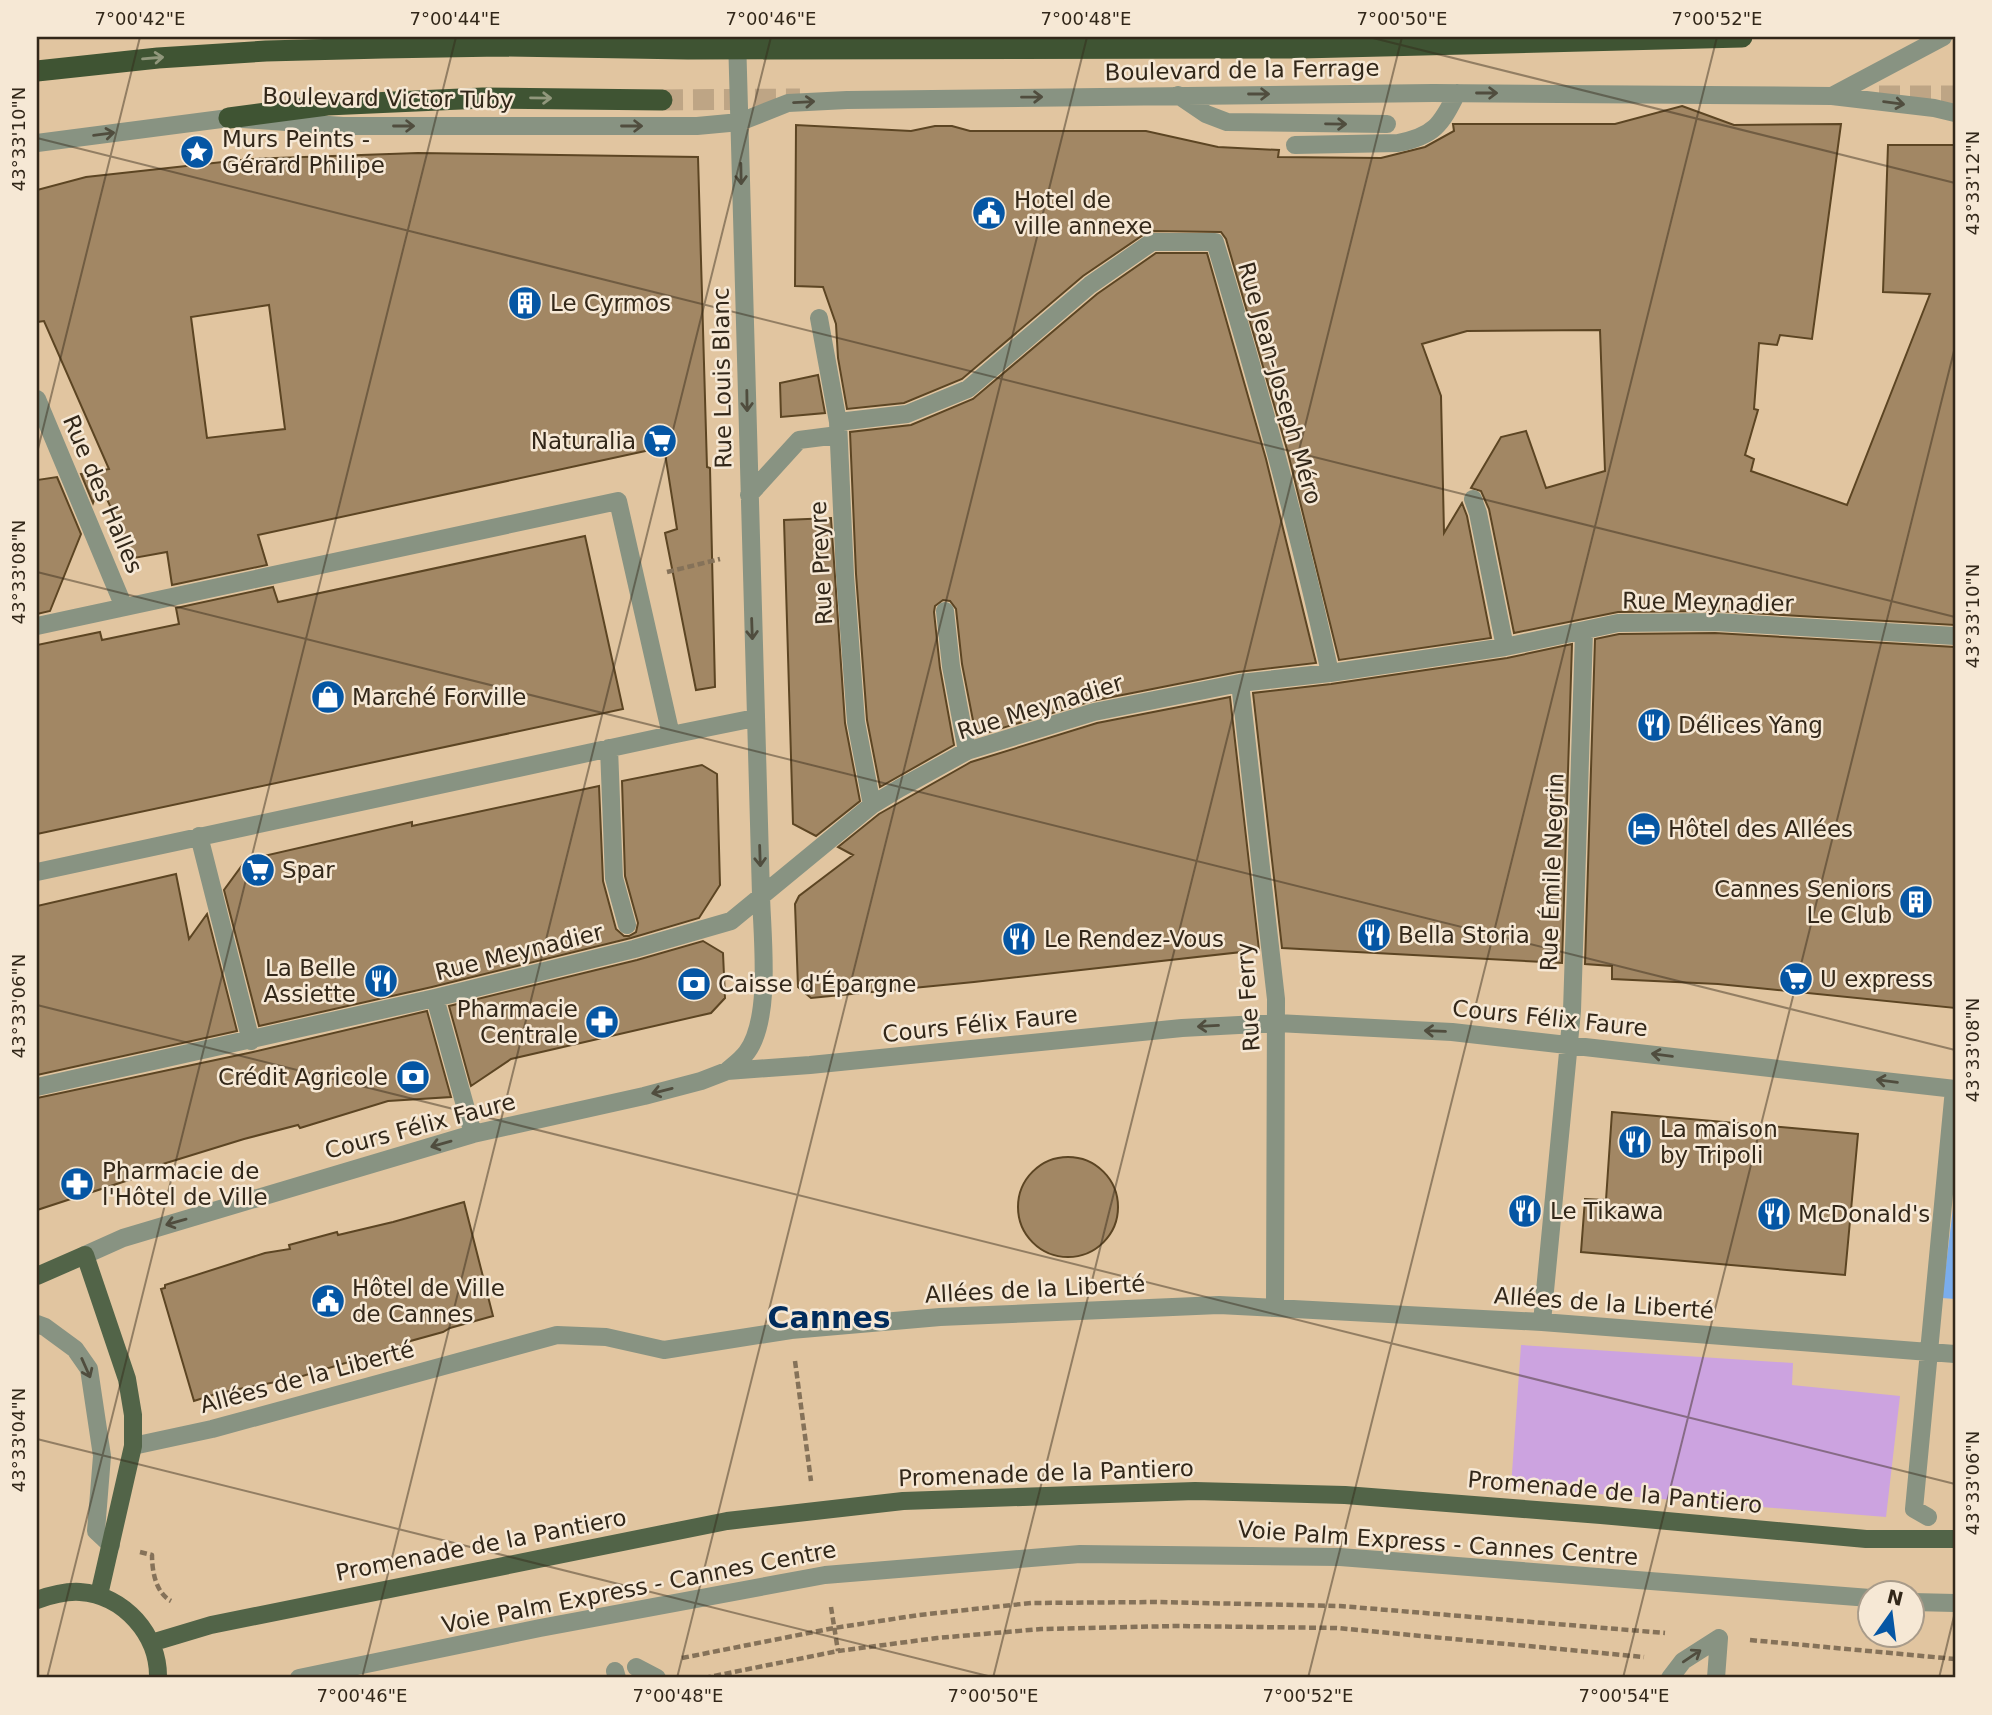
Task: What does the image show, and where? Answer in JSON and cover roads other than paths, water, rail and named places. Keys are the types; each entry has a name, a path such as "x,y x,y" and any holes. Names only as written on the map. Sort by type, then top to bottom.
{"highway":[{"path":"37,71 158,58 266,51 501,46 737,43 1301,48 1742,37"},
{"path":"229,118 327,105 470,99 662,100"}],"main road":[{"name":"Cours Félix Faure","path":"37,1276 85,1255"},
{"path":"85,1255 127,1379 133,1415 133,1446 99,1595"},
{"name":"Promenade de la Pantiero","path":"151,1643 211,1625 727,1521 903,1502 1195,1491 1345,1494 1866,1539 1955,1539"},
{"path":"37,1600 56,1594 79,1592 99,1595 123,1607 141,1625 151,1643 156,1656 158,1678"}],"street":[{"name":"Boulevard de la Ferrage","path":"1832,96 1943,37"},
{"name":"Rue Louis Blanc","path":"727,1071 747,1053 757,1033 762,1009 737,43"},
{"name":"Boulevard de la Ferrage","path":"740,122 788,103 1178,95 1457,93 1832,96 1955,113"},
{"path":"1295,145 1398,143 1413,140 1438,127 1457,93"},
{"path":"1178,95 1206,114 1227,122 1387,124"},
{"name":"Boulevard Victor Tuby","path":"37,143 229,118 343,126 686,126 740,122"},
{"name":"Rue Jean-Joseph Méro","path":"838,429 906,414 968,389 1090,285 1152,242 1215,242 1299,543 1330,673"},
{"name":"Rue Preyre","path":"819,318 838,429 856,722 872,805"},
{"name":"Rue des Halles","path":"37,399 124,607"},
{"path":"749,495 799,440 838,429"},
{"path":"1473,499 1505,647"},
{"path":"37,626 618,501 671,735"},
{"path":"945,611 951,666 967,751"},
{"name":"Rue Meynadier","path":"37,1087 435,998 634,949 731,921 872,805 967,751 1094,712 1240,683 1330,673 1505,647 1618,623 1715,622 1955,636"},
{"name":"Rue Émile Negrin","path":"1542,1322 1572,1011 1584,632"},
{"name":"Rue Ferry","path":"1240,683 1276,999 1275,1308"},
{"path":"37,872 755,718"},
{"path":"609,748 614,878 627,925"},
{"path":"199,836 251,1041"},
{"path":"435,998 473,1134"},
{"name":"Cours Félix Faure","path":"85,1255 123,1238 473,1134 644,1096 727,1071 1182,1028 1277,1023 1452,1032 1954,1089"},
{"path":"1928,1517 1914,1509 1954,1089"},
{"name":"Allées de la Liberté","path":"133,1446 212,1429 557,1335 606,1337 664,1350 791,1330 940,1317 1219,1305 1542,1322 1955,1354"},
{"path":"37,1324 75,1349 89,1369 102,1456 96,1531 111,1545"},
{"name":"Voie Palm Express - Cannes Centre","path":"299,1678 553,1625 825,1575 1080,1554 1291,1554 1856,1597"},
{"path":"1926,1602 1955,1603"},
{"path":"1670,1678 1683,1661 1719,1638 1716,1678"},
{"path":"636,1667 656,1678"}],"water":[{"path":"1955,1192 1955,1299 1942,1298"}],"tunnel":[{"path":"1879,96 1955,96"},
{"path":"662,100 800,99"}],"place":[{"name":"Murs Peints - Gérard Philipe","path":"197,152"},
{"name":"Hotel de ville annexe","path":"989,213"},
{"name":"Le Cyrmos","path":"525,303"},
{"name":"Naturalia","path":"660,441"},
{"name":"Marché Forville","path":"328,697"},
{"name":"Délices Yang","path":"1654,725"},
{"name":"Hôtel des Allées","path":"1644,829"},
{"name":"Spar","path":"258,870"},
{"name":"Cannes Seniors Le Club","path":"1916,902"},
{"name":"Bella Storia","path":"1374,935"},
{"name":"Le Rendez-Vous","path":"1019,939"},
{"name":"U express","path":"1796,979"},
{"name":"La Belle Assiette","path":"381,981"},
{"name":"Caisse d'Épargne","path":"694,984"},
{"name":"Pharmacie Centrale","path":"602,1022"},
{"name":"Crédit Agricole","path":"413,1077"},
{"name":"La maison by Tripoli","path":"1635,1142"},
{"name":"Pharmacie de l'Hôtel de Ville","path":"77,1184"},
{"name":"Le Tikawa","path":"1525,1211"},
{"name":"McDonald's","path":"1774,1214"},
{"name":"Hôtel de Ville de Cannes","path":"328,1301"}],"district":[{"name":"Cannes","path":"829,1317"}]}
